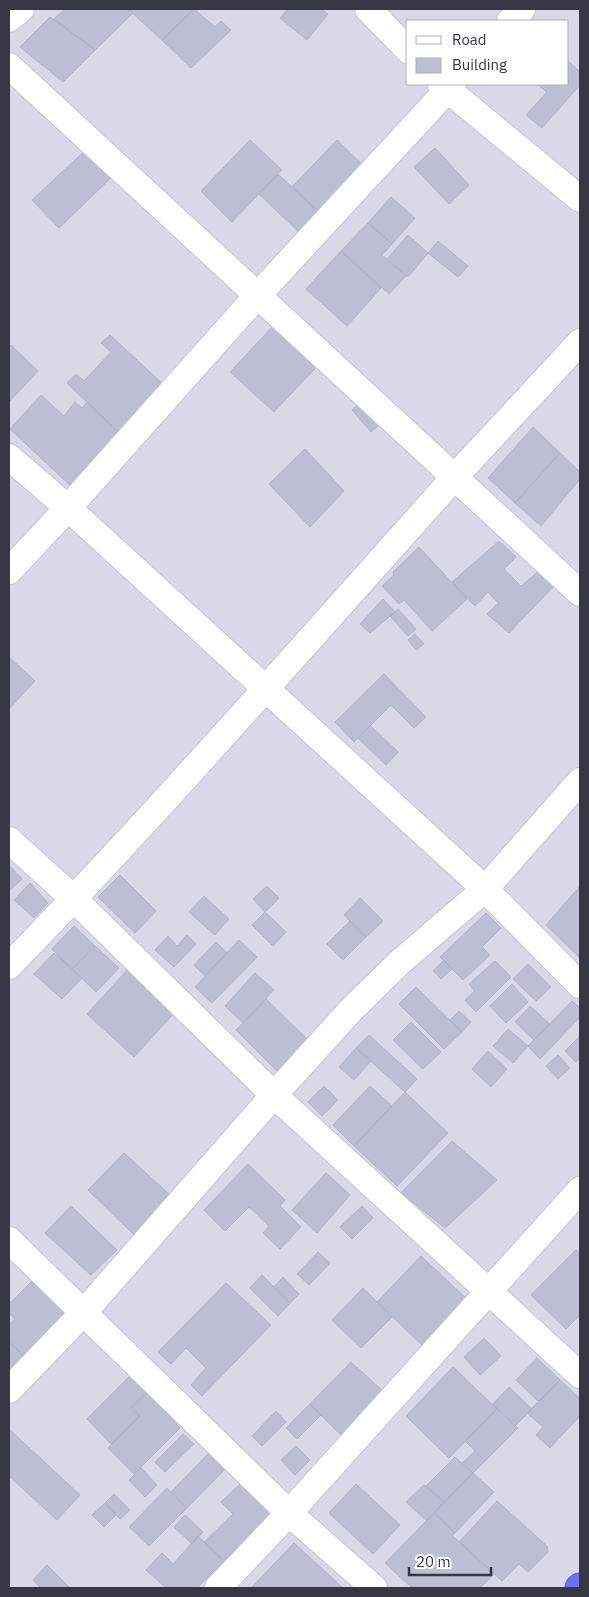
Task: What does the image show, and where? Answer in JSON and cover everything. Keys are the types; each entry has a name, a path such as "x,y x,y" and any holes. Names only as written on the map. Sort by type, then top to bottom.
{"street":[{"path":"9,19 20,9"},
{"path":"368,9 406,48"},
{"path":"511,20 522,9"},
{"path":"9,66 580,593"},
{"path":"9,571 68,508 447,86 580,199"},
{"path":"9,966 74,899 266,690 455,478 580,342"},
{"path":"9,457 68,508 485,889 580,984"},
{"path":"9,1390 84,1312 274,1095 375,986 485,889 580,781"},
{"path":"9,840 74,899 274,1095 580,1375"},
{"path":"218,1588 289,1513 580,1190"},
{"path":"9,1240 289,1513 374,1588"}],"shaded area":[{"path":"9,9 580,9 580,1588 9,1588"}],"building":[{"path":"65,9 128,9 133,13 95,50 54,19"},
{"path":"132,9 194,9 162,40 130,11"},
{"path":"194,9 215,27 221,21 231,30 191,68 162,40"},
{"path":"288,9 321,9 328,14 307,40 280,18"},
{"path":"50,17 95,50 63,82 20,47"},
{"path":"569,62 580,72 580,85 542,128 526,115 547,92 538,85 569,85"},
{"path":"250,140 282,170 232,222 201,191"},
{"path":"337,140 367,169 323,216 292,187"},
{"path":"90,146 116,173 59,228 32,200"},
{"path":"435,148 469,185 449,204 414,167"},
{"path":"278,174 323,216 303,236 259,194"},
{"path":"391,197 415,218 392,244 368,223"},
{"path":"368,223 392,244 382,255 406,276 389,294 341,251"},
{"path":"408,235 428,253 408,277 387,259"},
{"path":"438,241 468,266 458,277 428,253"},
{"path":"341,251 381,288 347,326 306,289"},
{"path":"276,323 322,361 274,412 230,372"},
{"path":"110,335 165,386 121,435 67,383 76,374 84,381 111,352 101,343"},
{"path":"11,345 38,371 9,402 9,348"},
{"path":"41,395 64,416 75,402 82,408 87,402 121,435 75,490 10,429"},
{"path":"365,399 384,421 371,432 352,410"},
{"path":"533,427 560,453 515,503 488,478"},
{"path":"305,449 344,491 310,527 269,484"},
{"path":"560,453 580,472 580,479 541,526 515,503"},
{"path":"499,541 516,557 504,569 521,586 538,572 554,586 509,633 487,614 498,603 488,592 475,606 452,582"},
{"path":"419,547 467,599 432,631 404,600 399,604 382,586 394,575 393,572"},
{"path":"383,599 395,612 370,633 360,624"},
{"path":"398,609 416,629 408,636 390,616"},
{"path":"415,634 424,644 416,650 408,640"},
{"path":"9,657 35,681 9,709"},
{"path":"384,674 426,717 414,728 391,705 354,742 335,722"},
{"path":"370,725 398,752 386,765 358,738"},
{"path":"9,865 22,879 9,891"},
{"path":"120,875 156,911 135,933 98,897"},
{"path":"30,883 48,903 34,918 14,900"},
{"path":"267,886 279,898 265,912 253,899"},
{"path":"580,886 580,958 546,925"},
{"path":"204,896 229,919 215,935 189,912"},
{"path":"360,898 383,921 366,937 344,915"},
{"path":"265,912 286,932 273,946 252,925"},
{"path":"486,913 501,928 482,947 490,955 463,980 440,957"},
{"path":"350,921 366,937 343,960 327,944"},
{"path":"74,926 95,946 72,969 52,949"},
{"path":"187,935 196,944 174,967 155,950 168,936 177,946"},
{"path":"239,940 257,957 212,1003 195,987"},
{"path":"216,942 227,953 205,976 194,965"},
{"path":"95,946 119,968 96,992 72,969"},
{"path":"54,953 82,978 62,999 34,974"},
{"path":"444,960 452,969 441,979 433,971"},
{"path":"495,961 511,977 476,1012 465,1000 475,991 469,984"},
{"path":"528,964 551,987 536,1001 513,979"},
{"path":"129,968 176,1011 134,1057 87,1014"},
{"path":"255,973 274,990 243,1023 225,1006"},
{"path":"512,984 528,1002 506,1023 490,1006"},
{"path":"416,987 462,1032 444,1049 399,1004"},
{"path":"266,999 311,1043 281,1075 236,1030"},
{"path":"572,1001 580,1008 580,1017 540,1059 528,1046"},
{"path":"530,1006 550,1024 534,1040 515,1022"},
{"path":"459,1011 471,1022 462,1032 450,1020"},
{"path":"411,1022 441,1052 423,1069 393,1040"},
{"path":"508,1029 528,1046 513,1063 493,1046"},
{"path":"369,1035 417,1079 405,1092 356,1048"},
{"path":"580,1036 580,1058 576,1062 565,1051"},
{"path":"356,1048 371,1061 354,1080 339,1067"},
{"path":"488,1051 507,1069 491,1087 472,1069"},
{"path":"558,1055 570,1068 558,1079 546,1066"},
{"path":"324,1086 338,1100 322,1116 308,1102"},
{"path":"370,1086 392,1106 354,1146 333,1125"},
{"path":"405,1092 448,1133 397,1186 354,1146"},
{"path":"452,1141 497,1180 445,1228 401,1193"},
{"path":"124,1153 170,1195 133,1234 88,1190"},
{"path":"248,1164 285,1200 280,1206 301,1227 280,1249 263,1233 269,1226 249,1207 225,1231 204,1210"},
{"path":"326,1173 350,1195 317,1233 292,1210"},
{"path":"71,1206 117,1250 91,1275 45,1233"},
{"path":"362,1206 373,1218 352,1239 340,1227"},
{"path":"576,1250 580,1253 580,1315 566,1329 531,1295"},
{"path":"318,1252 330,1263 309,1285 297,1274"},
{"path":"421,1256 469,1301 425,1348 377,1302"},
{"path":"262,1275 290,1303 278,1316 250,1288"},
{"path":"283,1277 299,1294 290,1303 274,1287"},
{"path":"33,1280 65,1312 24,1356 9,1342 9,1325 15,1319 9,1313 9,1304"},
{"path":"226,1283 271,1325 202,1396 191,1385 206,1368 186,1348 171,1364 158,1352"},
{"path":"363,1288 392,1317 361,1348 332,1320"},
{"path":"484,1338 501,1356 480,1375 464,1357"},
{"path":"9,1342 24,1356 9,1371"},
{"path":"537,1358 560,1380 539,1402 516,1380"},
{"path":"351,1362 383,1391 341,1435 310,1404"},
{"path":"453,1367 497,1409 449,1458 406,1416"},
{"path":"130,1376 147,1392 131,1408 139,1416 111,1444 87,1419"},
{"path":"560,1380 580,1399 580,1416 550,1448 536,1435 543,1427 527,1413"},
{"path":"509,1387 532,1409 515,1426 493,1404"},
{"path":"147,1392 180,1428 134,1474 108,1448 140,1416 132,1407"},
{"path":"310,1404 321,1415 297,1439 286,1428"},
{"path":"497,1409 518,1428 485,1461 465,1441"},
{"path":"276,1411 286,1422 262,1446 252,1436"},
{"path":"9,1429 80,1495 57,1520 9,1476"},
{"path":"183,1434 194,1444 165,1472 155,1462"},
{"path":"296,1446 310,1460 295,1475 281,1460"},
{"path":"475,1451 485,1461 473,1473 462,1463"},
{"path":"208,1454 224,1470 187,1508 171,1492"},
{"path":"455,1457 473,1473 444,1502 426,1486"},
{"path":"141,1468 157,1485 145,1497 129,1480"},
{"path":"473,1473 494,1492 455,1533 434,1513"},
{"path":"241,1483 272,1514 224,1561 204,1542 233,1514 221,1502"},
{"path":"356,1484 400,1525 373,1554 329,1513"},
{"path":"424,1485 444,1502 427,1521 406,1502"},
{"path":"167,1488 187,1508 149,1546 129,1527"},
{"path":"114,1494 130,1510 120,1519 105,1503"},
{"path":"497,1501 547,1546 548,1552 528,1572 519,1564 502,1581 459,1542"},
{"path":"105,1503 116,1515 104,1527 92,1515"},
{"path":"434,1513 455,1533 452,1535 494,1574 480,1588 412,1588 385,1563"},
{"path":"185,1515 203,1532 192,1544 174,1527"},
{"path":"198,1536 224,1561 197,1588 166,1588 146,1570 162,1553 173,1564"},
{"path":"294,1543 343,1588 251,1588"},
{"path":"47,1565 70,1588 41,1588 33,1580"}]}
